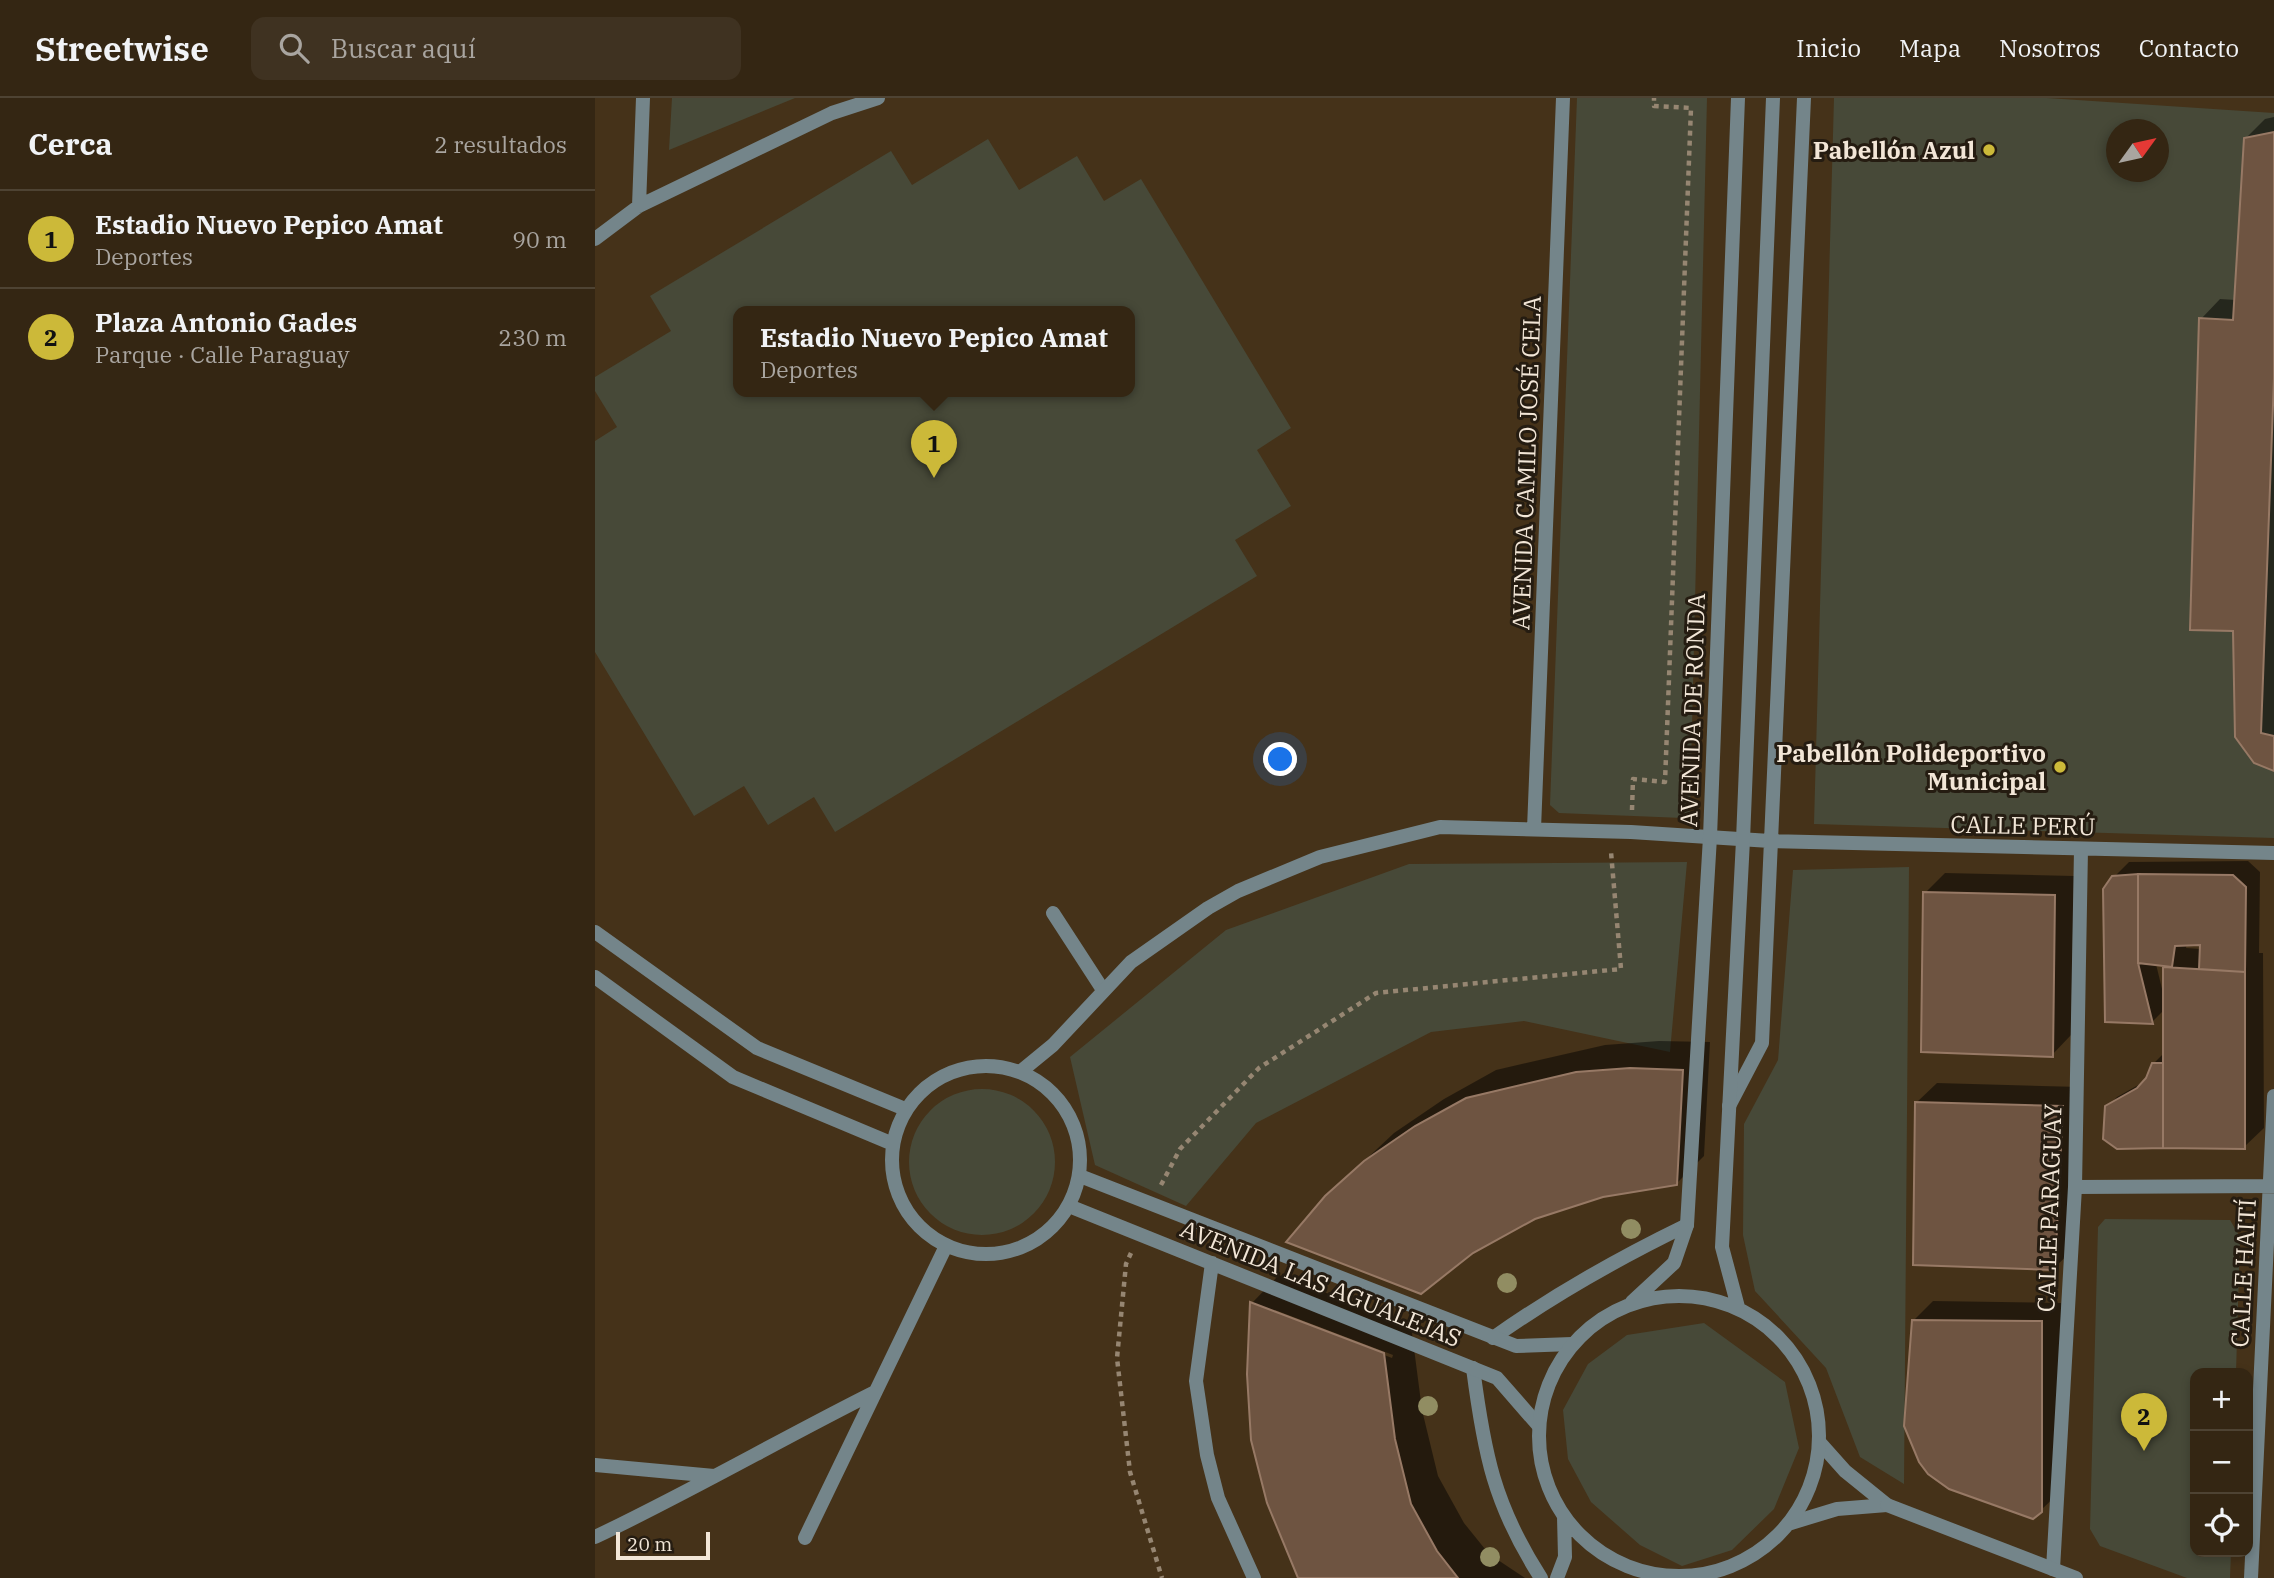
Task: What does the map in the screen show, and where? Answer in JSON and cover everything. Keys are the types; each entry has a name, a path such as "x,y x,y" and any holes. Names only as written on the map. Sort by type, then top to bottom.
{"street":[{"path":"639,206 643,98"},
{"path":"595,240 639,206 832,113 879,98"},
{"name":"AVENIDA CAMILO JOSÉ CELA","path":"1534,829 1563,98"},
{"name":"AVENIDA DE RONDA","path":"1632,1302 1674,1263 1687,1225 1710,837 1738,98"},
{"path":"1738,1307 1722,1247 1743,840 1773,98"},
{"path":"1728,1108 1762,1043 1804,98"},
{"name":"CALLE PERÚ","path":"1020,1073 1053,1045 1103,990 1167,934 1208,908 1238,891 1320,857 1440,827 1610,831 1770,841 2274,853"},
{"name":"CALLE PARAGUAY","path":"2053,1569 2075,1187 2081,849"},
{"path":"1053,914 1103,990"},
{"path":"595,932 757,1048 905,1109"},
{"path":"595,977 733,1077 893,1144"},
{"path":"974,1066 1003,1066 1020,1073 1053,1093 1071,1118 1080,1146 1080,1176 1069,1206 1052,1228 1028,1245 992,1254 973,1254 946,1246 921,1228 902,1204 893,1174 893,1144 905,1109 924,1088 947,1073 974,1066"},
{"name":"CALLE HAITÍ","path":"2251,1578 2272,1186 2274,1096"},
{"name":"AVENIDA LAS AGUALEJAS","path":"1080,1176 1516,1346 1572,1344"},
{"path":"2075,1187 2272,1186"},
{"name":"AVENIDA LAS AGUALEJAS","path":"1069,1206 1497,1378 1538,1425"},
{"path":"1493,1338 1542,1303 1612,1262 1687,1225"},
{"path":"805,1538 946,1246"},
{"path":"1212,1263 1196,1381 1207,1455 1219,1498 1254,1578"},
{"path":"1680,1295 1704,1297 1738,1307 1767,1325 1783,1341 1808,1378 1818,1410 1820,1443 1812,1486 1791,1523 1759,1553 1718,1572 1674,1577 1626,1573 1593,1548 1564,1517 1543,1473 1538,1425 1548,1382 1572,1344 1599,1319 1632,1302 1680,1295"},
{"path":"1473,1368 1481,1431 1498,1499 1522,1549 1541,1578"},
{"path":"595,1537 672,1500 875,1392"},
{"path":"1820,1443 1845,1471 1887,1505 2076,1578"},
{"path":"595,1465 714,1476"},
{"path":"1791,1523 1837,1509 1887,1505"},
{"path":"1557,1578 1565,1557 1564,1517"}],"path":[{"path":"1631,832 1633,779 1665,782 1691,108 1654,106 1654,98"},
{"path":"1151,1204 1180,1149 1259,1068 1376,993 1621,969 1610,831"},
{"path":"1139,1234 1126,1264 1117,1358 1130,1472 1162,1578"}],"green space":[{"path":"672,98 795,98 669,150"},
{"path":"1577,98 1707,98 1690,812 1683,818 1559,813 1550,805"},
{"path":"1834,98 2047,98 2274,113 2274,838 1814,824"},
{"path":"988,139 1019,190 1077,156 1104,201 1141,179 1291,428 1257,450 1291,506 1235,540 1257,576 835,832 814,797 768,825 744,786 694,816 595,652 595,441 617,427 595,391 595,377 671,331 650,296 891,151 912,185"},
{"path":"1687,862 1670,1052 1524,1021 1431,1032 1256,1123 1186,1206 1095,1165 1070,1057 1226,930 1409,864"},
{"path":"1909,867 1904,1484 1860,1457 1826,1368 1755,1291 1743,1235 1744,1124 1778,1060 1793,870"},
{"path":"982,1089 1010,1094 1034,1110 1050,1134 1055,1162 1050,1190 1034,1214 1010,1230 982,1235 954,1230 930,1214 914,1190 909,1162 914,1134 930,1110 954,1094"},
{"path":"2105,1219 2230,1220 2240,1237 2236,1368 2190,1368 2190,1557 2231,1557 2230,1578 2187,1578 2100,1546 2090,1529 2098,1227"},
{"path":"1704,1323 1785,1382 1799,1448 1774,1509 1732,1550 1682,1566 1640,1545 1591,1502 1568,1459 1563,1410 1588,1364 1627,1335"}],"building":[{"path":"2274,132 2274,378 2261,733 2274,736 2274,771 2254,763 2235,737 2233,631 2190,630 2199,318 2233,320 2244,138"},
{"path":"2138,874 2233,875 2246,887 2245,972 2199,969 2200,945 2175,946 2172,967 2138,963"},
{"path":"2138,874 2138,963 2153,1024 2105,1022 2103,889 2112,876"},
{"path":"1923,892 2055,895 2053,1057 1921,1052"},
{"path":"2163,967 2245,972 2245,1149 2163,1148"},
{"path":"2152,1063 2163,1063 2163,1148 2117,1149 2103,1139 2105,1106 2137,1088 2146,1078"},
{"path":"1630,1068 1683,1070 1677,1185 1603,1197 1535,1219 1473,1253 1421,1294 1286,1242 1325,1196 1364,1161 1415,1126 1466,1098 1576,1072"},
{"path":"1915,1102 2063,1106 2055,1270 1913,1265"},
{"path":"1250,1302 1384,1353 1395,1439 1411,1504 1437,1551 1458,1578 1298,1578 1267,1503 1251,1440 1247,1374"},
{"path":"1912,1320 2042,1321 2042,1512 2033,1519 1949,1489 1928,1474 1919,1462 1904,1426"}],"place":[{"name":"Pabellón Azul","path":"1989,150"},
{"name":"Estadio Nuevo Pepico Amat","path":"934,478"},
{"name":"Pabellón Polideportivo Municipal","path":"2060,767"},
{"name":"Plaza Antonio Gades","path":"2144,1451"}]}
